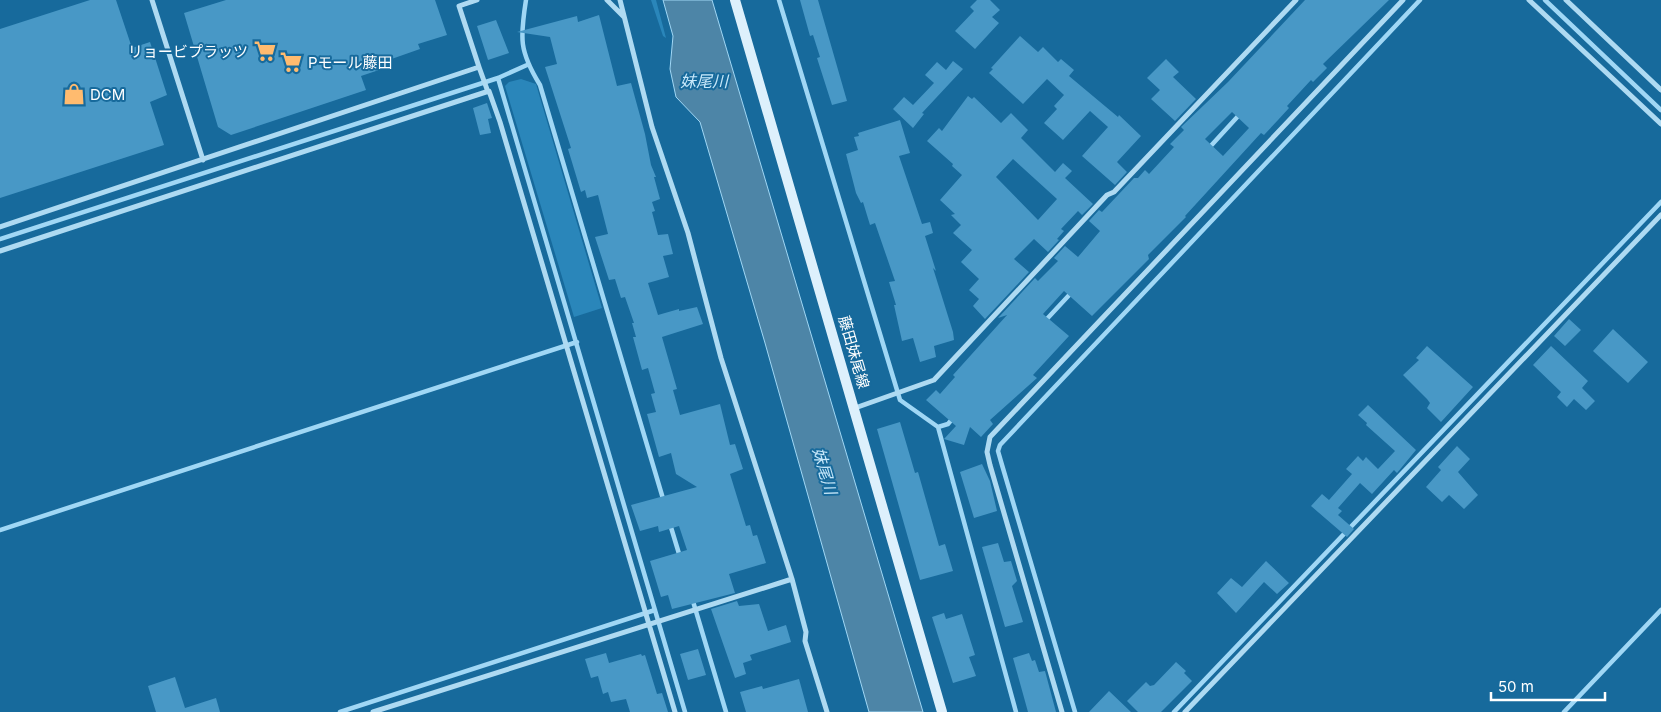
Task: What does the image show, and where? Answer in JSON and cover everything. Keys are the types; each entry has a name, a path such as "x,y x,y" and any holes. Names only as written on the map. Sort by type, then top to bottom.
{"main road":[{"name":"藤田妹尾線","path":"735,0 942,712"}],"street":[{"path":"152,0 203,160"},
{"path":"457,0 487,90 500,122 675,712"},
{"path":"459,6 477,0"},
{"path":"606,0 625,17"},
{"path":"620,0 652,127 688,233 721,358 792,579 806,632 805,641 827,712"},
{"path":"855,408 934,380 1107,195 1114,192 1296,0"},
{"path":"1062,712 990,464 987,452 990,437 1403,0"},
{"path":"1529,0 1661,124"},
{"path":"1566,0 1661,90"},
{"path":"0,227 479,67"},
{"path":"0,251 487,90"},
{"path":"1185,712 1661,215"},
{"path":"373,712 649,621 699,609 792,579"}],"shaded area":[{"path":"651,0 656,0 666,38 663,36"},
{"path":"521,79 536,84 602,308 574,317 505,86 509,82"}],"water":[{"name":"妹尾川","path":"663,0 712,0 923,712 869,712 765,343 700,122 676,97 670,69 673,36"}],"building":[{"name":"DCM","path":"90,0 116,0 132,48 150,42 167,95 150,102 164,145 0,198 0,29"},
{"name":"Pモール藤田","path":"226,0 435,0 447,35 418,44 420,49 383,62 385,68 361,76 366,90 231,135 218,127 184,13"},
{"path":"800,0 818,0 847,101 832,105 817,58 820,57 813,35 810,36"},
{"path":"977,0 990,0 1000,10 992,17 999,23 975,49 955,31 974,11 970,7"},
{"path":"1305,0 1389,0 1323,64 1327,68 1313,82 1311,80 1287,106 1289,108 1278,120 1264,135 1261,133 1186,217 1148,255 1149,259 1092,316 1064,291 1043,314 1069,336 1033,375 1037,378 990,420 993,424 981,437 970,427 964,445 944,439 956,426 926,400 936,390 940,394 955,377 953,375 1007,315 998,318 1035,278 1038,281 1058,261 1054,258 1065,246 1078,257 1100,231 1089,221 1099,210 1102,212 1134,178 1138,178 1145,170 1149,174 1174,147 1170,144 1184,130 1181,127 1228,82","holes":["1232,112 1249,128 1223,156 1205,139"]},
{"path":"599,15 617,86 631,83 660,199 652,202 655,211 652,212 658,235 668,234 673,254 663,256 669,277 648,283 658,315 679,309 679,311 697,307 703,324 662,337 677,389 673,390 680,415 720,404 730,445 735,444 743,469 730,474 746,526 750,525 753,536 757,535 766,563 729,574 735,593 672,609 668,595 661,597 650,561 687,550 679,526 659,532 658,526 640,531 631,505 697,487 676,474 671,453 659,457 647,414 656,412 651,394 655,393 648,368 642,370 633,337 636,337 632,323 634,323 625,297 621,298 615,279 609,280 595,237 608,234 598,195 587,198 585,190 581,192 568,149 571,148 545,67 557,64 550,37 517,32 577,16 578,22"},
{"path":"496,20 509,53 488,60 477,26"},
{"path":"1020,36 1038,52 1043,47 1058,62 1061,59 1074,70 1069,76 1118,117 1119,115 1141,136 1117,162 1127,172 1115,185 1082,156 1108,127 1090,111 1063,140 1044,123 1057,109 1054,106 1064,95 1047,79 1023,104 989,73 993,69 991,68"},
{"path":"1166,59 1179,72 1173,77 1196,99 1175,121 1151,99 1160,90 1147,78"},
{"path":"953,61 963,69 922,113 924,114 913,128 893,109 904,97 913,105 934,83 925,75 937,62 946,70"},
{"path":"968,96 972,99 974,97 1001,123 1011,113 1028,130 1021,138 1055,172 1063,163 1072,171 1065,178 1093,204 1082,215 1078,211 1061,229 1064,231 1057,239 1059,240 1048,252 1034,239 1014,259 1029,272 985,319 973,306 979,299 969,290 979,279 961,262 972,250 953,233 961,225 951,215 955,214 940,200 962,175 952,166 953,164 927,141 939,128 942,131","holes":["1013,159 1057,199 1038,220 996,177"]},
{"path":"487,103 492,118 488,119 491,133 480,135 473,108"},
{"path":"900,120 910,153 899,156 922,224 930,222 933,233 925,236 954,340 934,346 936,357 920,362 913,338 902,341 894,305 896,305 889,282 895,281 875,223 870,225 863,202 861,203 856,193 846,154 858,150 854,137 859,136 858,133"},
{"path":"1569,319 1581,330 1565,346 1554,336"},
{"path":"1613,329 1648,362 1628,383 1593,351"},
{"path":"1427,346 1473,387 1441,422 1427,408 1430,403 1427,399 1403,375 1419,360 1416,358"},
{"path":"1551,346 1588,381 1582,388 1595,401 1586,410 1574,399 1567,407 1557,397 1561,392 1533,365"},
{"path":"1368,405 1416,450 1397,473 1394,470 1372,494 1360,483 1338,508 1342,511 1338,515 1354,529 1347,537 1311,506 1322,494 1329,500 1352,474 1346,469 1358,456 1363,461 1366,457 1378,469 1395,451 1366,425 1367,423 1358,415"},
{"path":"900,422 915,473 918,472 939,546 945,544 953,571 920,580 877,429"},
{"path":"1457,446 1470,459 1458,472 1478,495 1464,509 1449,495 1442,502 1426,487 1441,470 1438,467"},
{"path":"982,464 990,481 997,511 974,518 960,472"},
{"path":"998,543 1004,562 1011,561 1017,581 1012,586 1023,622 1005,627 982,547"},
{"path":"1266,561 1289,583 1277,594 1264,582 1236,613 1217,593 1231,578 1242,587"},
{"path":"737,601 739,606 759,604 768,631 786,625 791,642 750,655 752,660 743,663 746,674 735,678 711,609"},
{"path":"944,613 946,619 962,614 975,655 969,657 976,676 953,683 932,617"},
{"path":"698,649 706,675 688,680 680,654"},
{"path":"606,653 609,663 641,654 642,656 645,655 657,694 662,693 668,712 630,712 626,699 611,702 608,692 603,694 598,676 591,678 585,659"},
{"path":"1029,653 1032,661 1035,660 1039,672 1045,671 1056,712 1028,712 1013,658"},
{"path":"1176,662 1186,671 1184,673 1192,681 1161,712 1138,712 1127,701 1146,682 1150,686 1154,685"},
{"path":"175,677 185,708 216,698 220,712 156,712 148,686"},
{"path":"799,679 808,712 746,712 740,692 762,686 763,689"},
{"path":"1109,691 1131,712 1089,712"}],"waterway":[{"path":"526,0 522,35 525,53 528,63 540,85 664,502"},
{"path":"779,0 900,400 938,427 1016,712"},
{"path":"1075,712 998,451 1000,445 1420,0"},
{"path":"1545,0 1661,110"},
{"path":"0,239 498,78 527,65"},
{"path":"498,78 685,712"},
{"path":"1208,149 1240,114"},
{"path":"1174,712 1661,202"},
{"path":"1045,321 1072,292"},
{"path":"0,530 577,342"},
{"path":"938,427 948,424 953,418"},
{"path":"670,524 680,557"},
{"path":"692,598 726,712"},
{"path":"340,712 655,610"},
{"path":"1564,712 1661,610"}],"place":[{"name":"リョービプラッツ","path":"265,51"},
{"name":"Pモール藤田","path":"291,62"},
{"name":"DCM","path":"74,94"}]}
